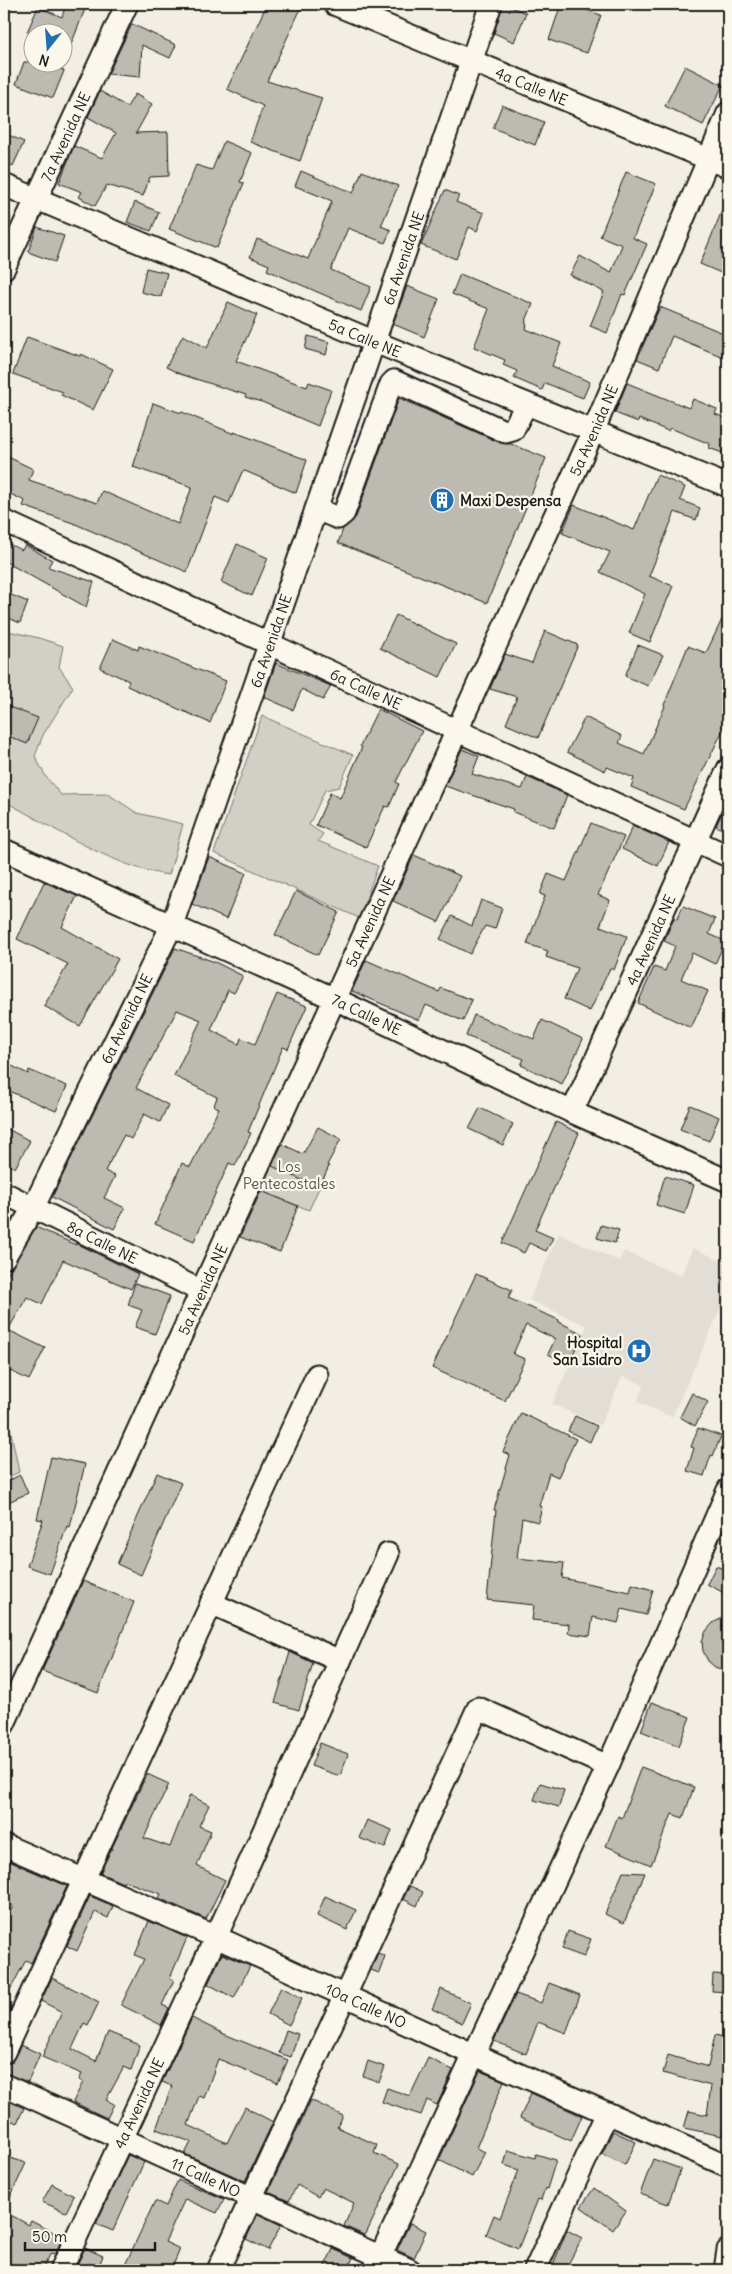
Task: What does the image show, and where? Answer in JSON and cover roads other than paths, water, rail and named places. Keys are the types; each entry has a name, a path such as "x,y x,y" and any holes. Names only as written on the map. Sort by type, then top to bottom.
{"street":[{"name":"7a Avenida NE","path":"4,268 127,4"},
{"name":"4a Calle NE","path":"334,4 719,163"},
{"name":"6a Avenida NE","path":"4,1258 33,1208 172,925 491,4"},
{"name":"5a Avenida NE","path":"5,1718 719,163 728,113"},
{"name":"5a Calle NE","path":"4,184 375,342 728,486"},
{"path":"316,509 338,518 344,513 391,384 394,381 506,432 513,430 526,404"},
{"name":"6a Calle NE","path":"4,522 728,856"},
{"name":"4a Avenida NE","path":"572,1112 728,769"},
{"name":"7a Calle NE","path":"4,850 335,999 572,1112 728,1181"},
{"name":"8a Calle NE","path":"4,1193 201,1292"},
{"path":"4,2052 317,1375"},
{"path":"377,2263 608,1766 728,1490"},
{"name":"4a Avenida NE","path":"61,2270 216,1937 388,1554"},
{"path":"211,1603 340,1661"},
{"path":"218,2270 478,1708 608,1766"},
{"name":"10a Calle NO","path":"4,1844 216,1937 344,1997 728,2166"},
{"name":"11 Calle NO","path":"4,2085 251,2198 377,2263 410,2270"},
{"path":"535,2270 607,2113"},
{"path":"725,2270 728,2250"}],"place":[{"name":"Maxi Despensa","path":"442,500"},
{"name":"Hospital San Isidro","path":"639,1351"}],"park label":[{"name":"Los Pentecostales","path":"289,1174"}]}
